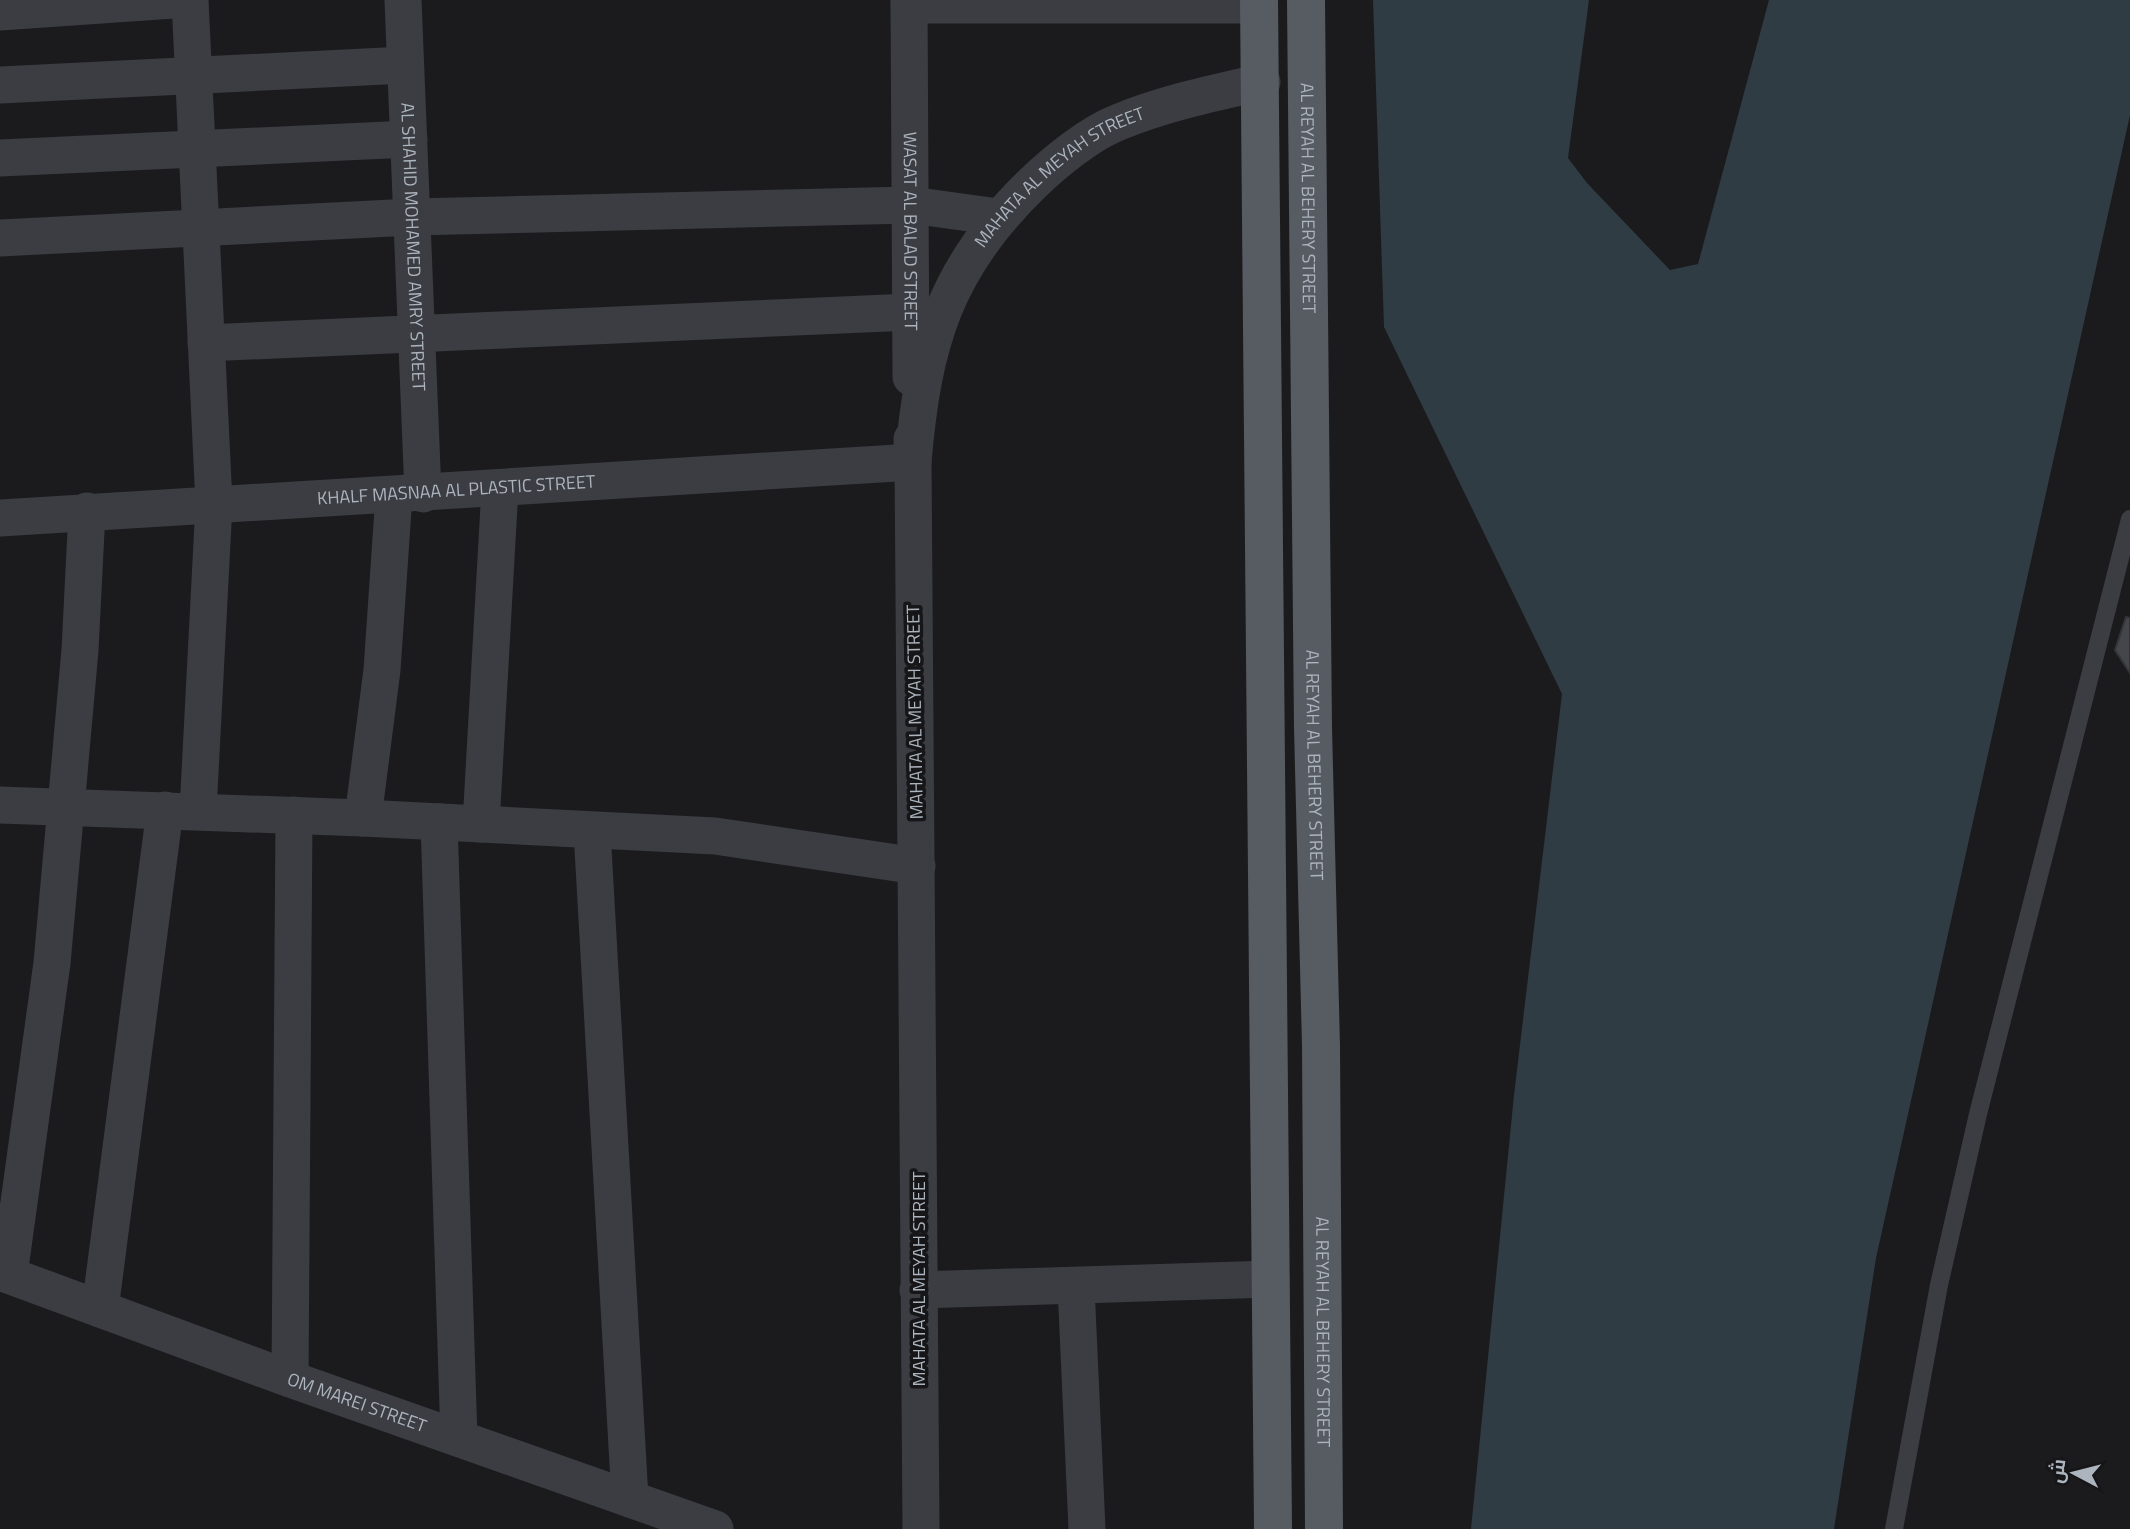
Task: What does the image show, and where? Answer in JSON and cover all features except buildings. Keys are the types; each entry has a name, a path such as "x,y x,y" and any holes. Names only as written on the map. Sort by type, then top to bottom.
{"main road":[{"name":"AL REYAH AL BEHERY STREET","path":"1306,0 1313,728 1321,1059 1324,1529"},
{"path":"1259,2 1262,82 1273,1529"}],"street":[{"path":"0,12 173,0"},
{"path":"100,1309 182,811 214,505 190,0"},
{"name":"AL SHAHID MOHAMED AMRY STREET","path":"363,818 409,494 417,334 403,0"},
{"path":"909,3 1259,2"},
{"name":"WASAT AL BALAD STREET","path":"909,3 912,462"},
{"path":"0,85 405,65"},
{"name":"MAHATA AL MEYAH STREET","path":"921,1529 912,462 919,393 936,330 959,271 998,217 1052,164 1116,122 1186,100 1262,82"},
{"path":"0,158 409,139"},
{"path":"0,238 412,217 911,205 998,217"},
{"path":"206,343 910,312"},
{"name":"KHALF MASNAA AL PLASTIC STREET","path":"0,518 912,462"},
{"path":"481,824 500,488"},
{"path":"5,1274 52,963 80,650 87,511"},
{"path":"0,805 294,815 715,836 917,866"},
{"path":"290,1379 294,815"},
{"path":"439,822 458,1438"},
{"path":"592,831 630,1499"},
{"name":"OM MAREI STREET","path":"5,1274 290,1379 715,1529"},
{"path":"918,1290 1271,1279"},
{"path":"1076,1286 1087,1529"}],"lane":[{"path":"1894,1529 1939,1285 1978,1114 2130,519"}],"shaded area":[{"path":"1373,0 1589,0 1568,158 1587,183 1670,270 1698,264 1769,0 2130,0 2130,115 1876,1258 1834,1529 1471,1529 1514,1095 1562,694 1384,327"}]}
